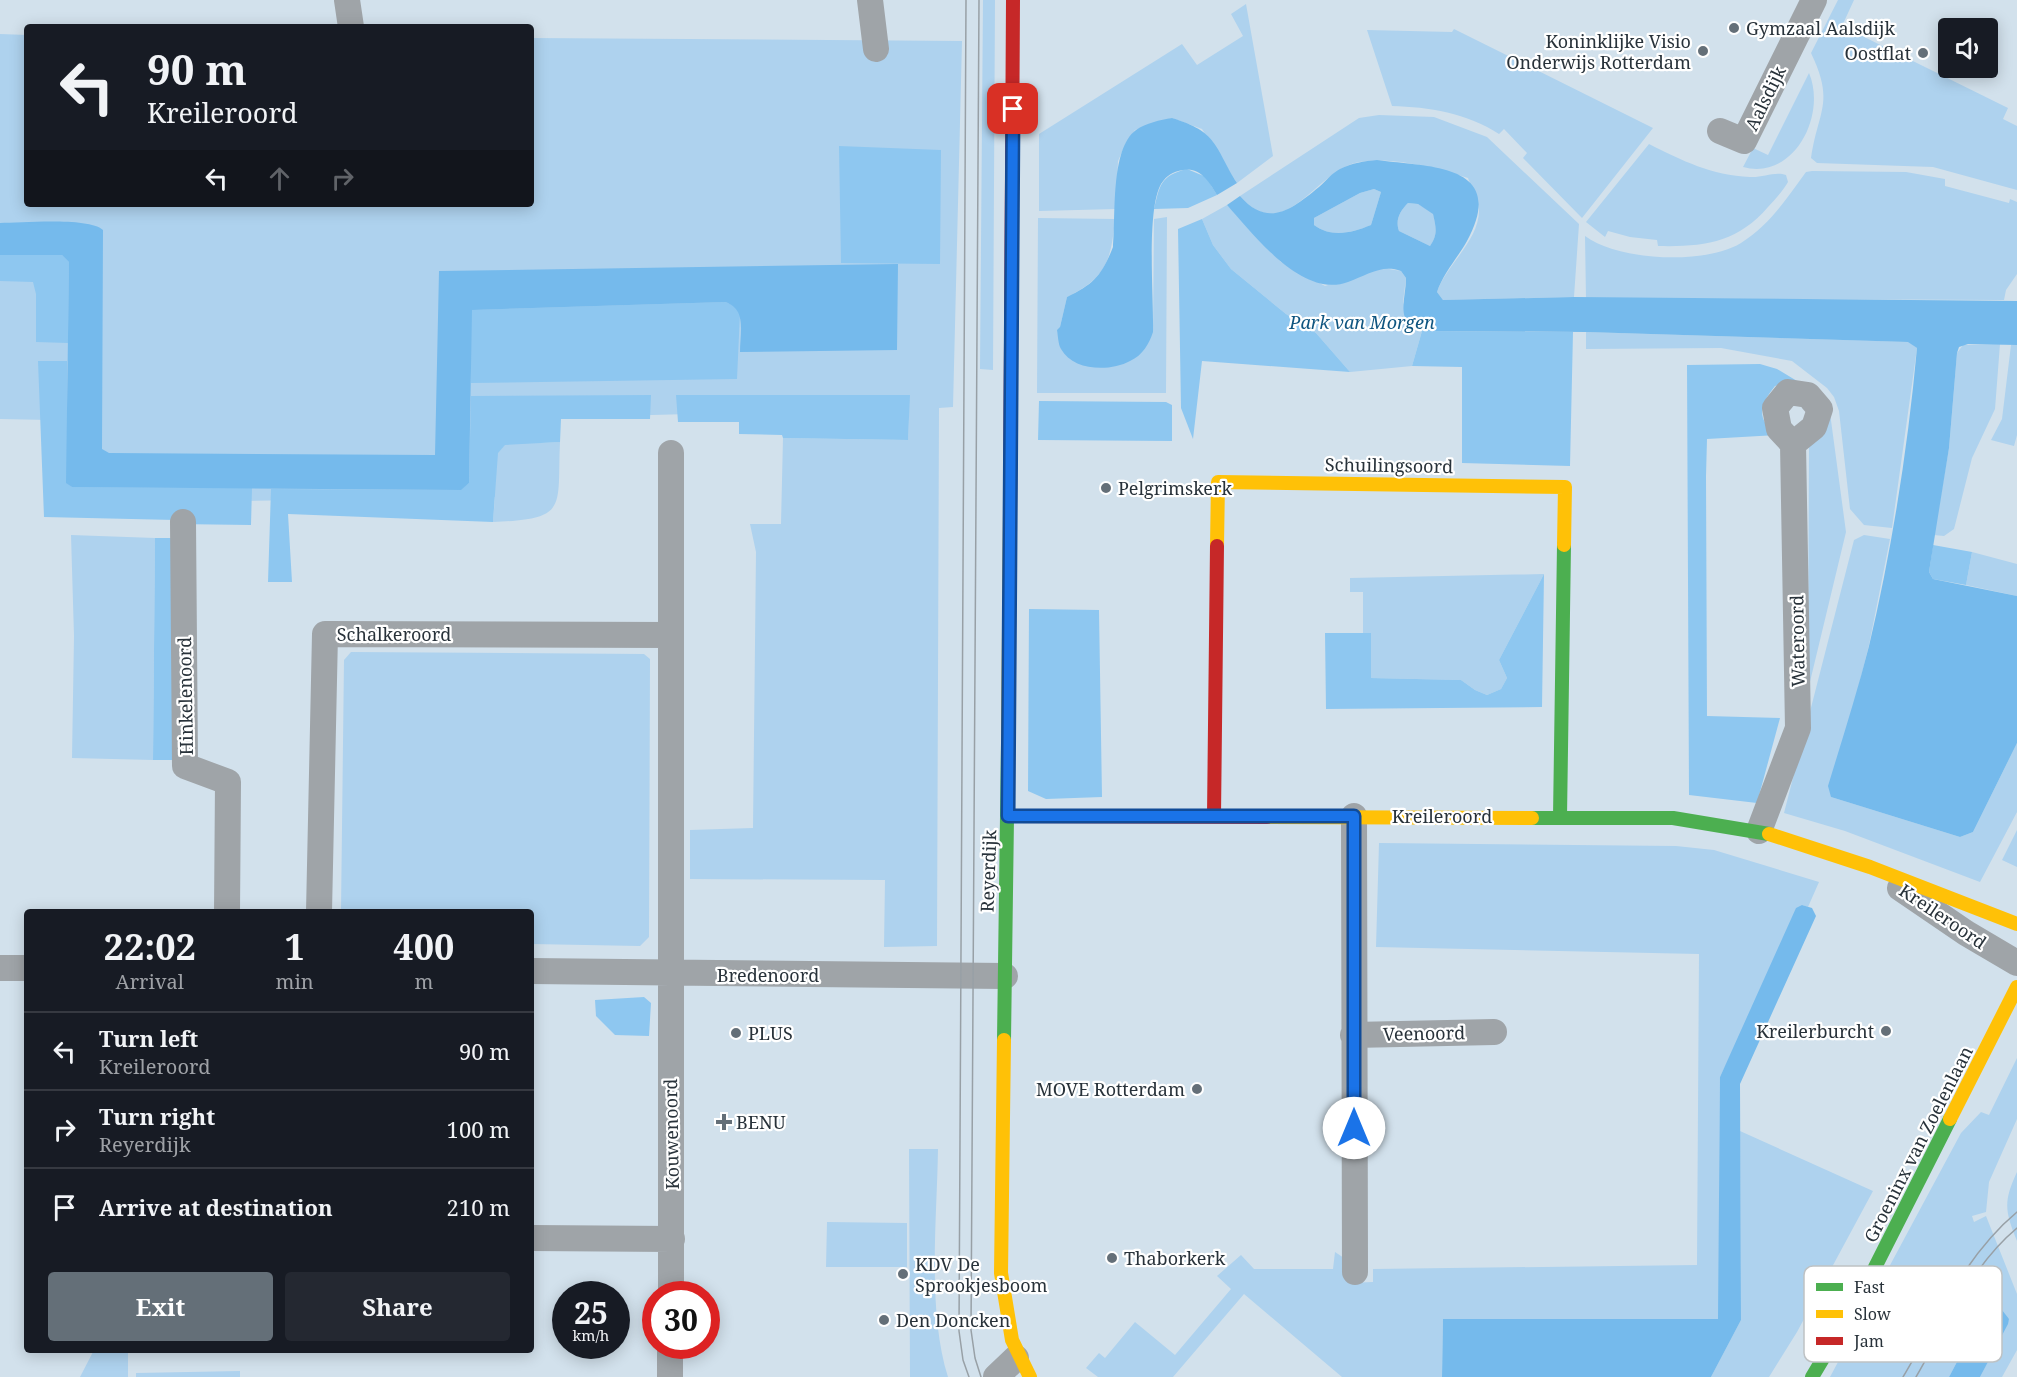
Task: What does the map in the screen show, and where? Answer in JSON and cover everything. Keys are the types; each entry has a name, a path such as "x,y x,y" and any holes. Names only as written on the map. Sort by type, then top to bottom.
{"street":[{"path":"347,0 351,24"},
{"path":"870,0 876,49"},
{"name":"Reyerdijk","path":"1013,0 1008,816 1001,1273 1004,1308 1023,1368"},
{"name":"Aalsdijk","path":"1720,131 1744,141 1814,0"},
{"name":"Wateroord","path":"1759,831 1798,728 1793,444"},
{"path":"669,974 671,453"},
{"name":"Schuilingsoord","path":"1214,816 1218,482 1565,487 1560,816"},
{"name":"Hinkelenoord","path":"183,522 186,766 228,782 227,909"},
{"name":"Schalkeroord","path":"319,909 325,634 670,635"},
{"name":"Kreileroord","path":"1008,816 1673,818 1759,831 1870,867 2017,924"},
{"path":"1354,816 1355,1272"},
{"name":"Kreileroord","path":"1870,867 1966,933 2017,963"},
{"path":"0,968 24,968"},
{"name":"Bredenoord","path":"534,971 1005,976"},
{"name":"Kouwenoord","path":"669,974 671,1281"},
{"name":"Groeninx van Zoelenlaan","path":"1876,1266 2017,987"},
{"name":"Veenoord","path":"1353,1035 1494,1032"},
{"path":"534,1238 672,1239"},
{"path":"670,1359 670,1377"},
{"name":"Groeninx van Zoelenlaan","path":"1812,1377 1821,1362"},
{"path":"996,1377 1023,1368"}],"green space":[{"path":"983,0 995,0 993,370 980,369"},
{"path":"1838,0 1854,0 1842,26 1938,73 1938,78 1947,78 2008,108 2003,119 2017,126 2017,190 1933,167 1817,163 1811,158 1823,106 1823,96 1822,84 1811,53"},
{"path":"1246,4 1273,156 1237,183 1202,129 1172,118 1135,130 1126,143 1118,161 1116,209 1039,211 1039,134 1182,44 1197,65 1243,36 1231,14"},
{"path":"1454,29 1653,128 1582,218 1523,158 1527,153 1504,129 1499,134 1474,121 1447,112 1392,106 1367,30 1452,32"},
{"path":"0,34 24,35 24,207 534,207 534,38 962,41 953,407 939,408 937,946 884,947 885,880 690,879 690,830 753,828 756,552 750,524 781,524 783,438 908,440 909,408 540,418 538,443 560,442 558,496 554,506 547,513 535,518 493,522 495,497 47,504 49,420 0,419"},
{"path":"1809,73 1813,90 1813,107 1802,141 1791,154 1777,164 1761,169 1743,167 1753,148 1768,155"},
{"path":"1379,115 1434,117 1487,137 1579,224 1574,297 1443,300 1437,292 1441,282 1469,242 1478,220 1479,209 1468,178 1456,174 1400,162 1359,162 1343,168 1300,202 1286,210 1271,214 1256,210 1240,196 1359,118"},
{"path":"1649,144 1710,170 1750,177 1782,174 1786,175 1788,182 1756,219 1744,228 1718,240 1704,244 1658,246 1657,240 1630,237 1608,231 1605,237 1586,222"},
{"path":"1806,172 1906,172 1945,179 1945,186 2009,203 2010,199 2017,202 2017,274 2006,290 2004,300 1586,298 1585,236 1619,251 1640,255 1685,257 1725,250 1741,243 1761,228 1777,211"},
{"path":"1374,189 1381,192 1371,225 1335,233 1314,225 1314,218 1360,193"},
{"path":"1408,203 1418,204 1433,213 1436,231 1430,246 1399,231 1399,216"},
{"name":"Park van Morgen","path":"1227,205 1281,262 1325,286 1383,268 1401,271 1406,278 1403,302 1413,329 1422,331 1412,366 1350,372 1316,333 1286,314 1231,269 1213,245 1202,219"},
{"path":"1167,217 1166,393 1037,393 1038,218 1115,219 1111,246 1104,267 1090,283 1067,297 1060,327 1153,332 1154,219"},
{"path":"1586,332 1909,342 1917,348 1892,528 1864,525 1850,509 1839,411 1834,397 1827,388 1792,361 1721,348 1586,349"},
{"path":"2000,344 1995,409 1972,458 1954,529 1944,536 1934,535 1949,448 1957,353 1963,345"},
{"path":"2011,345 2017,345 2017,435 2014,446 1991,440 2002,419"},
{"path":"1830,413 1846,532 1808,690 1809,444"},
{"path":"71,535 155,538 153,760 72,758 74,636"},
{"path":"1864,535 1890,539 1869,645 1831,797 1960,837 1973,832 2017,743 2017,812 1980,882 1845,831 1784,813 1854,540"},
{"path":"1972,552 2017,564 2017,596 1966,585"},
{"path":"1544,574 1499,660 1507,678 1501,689 1487,695 1461,680 1371,678 1371,633 1363,633 1363,592 1350,592 1350,578"},
{"path":"351,652 644,654 650,659 649,937 640,946 534,944 534,909 341,909 344,660"},
{"path":"2017,830 2017,867 2002,860"},
{"path":"1379,843 1676,846 1714,850 1819,882 1808,907 1802,905 1720,1077 1719,1319 1443,1319 1442,1377 1342,1377 1244,1294 1173,1377 1098,1377 1086,1368 1099,1353 1105,1358 1135,1322 1175,1355 1231,1289 1217,1276 1241,1255 1254,1269 1333,1269 1335,1252 1347,1260 1350,1283 1373,1282 1373,1269 1697,1265 1699,954 1376,947"},
{"path":"2017,1058 2017,1119 1989,1182 1986,1212 1972,1216 1974,1222 1986,1216 2017,1294 2017,1350 2002,1377 1980,1377 1988,1362 2002,1362 2002,1333 2009,1319 2002,1315 2002,1266 1890,1266 1961,1133 1981,1112 1989,1115"},
{"path":"1740,1131 1873,1191 1833,1266 1804,1266 1804,1319 1769,1377 1711,1377 1741,1320"},
{"path":"909,1149 938,1149 935,1294 937,1323 948,1377 910,1377"},
{"path":"2017,1172 2017,1241 2007,1206 2009,1191"},
{"path":"827,1222 907,1223 907,1267 826,1267"},
{"path":"92,1353 128,1353 128,1377 80,1377"},
{"path":"1838,1362 1957,1362 1949,1377 1830,1377"},
{"path":"240,1371 240,1377 136,1377 136,1373"}],"shaded area":[{"path":"1172,118 1187,123 1207,135 1237,183 1217,195 1204,176 1189,169 1170,174 1163,181 1156,197 1152,234 1153,332 1150,341 1139,356 1122,365 1103,368 1074,362 1061,349 1057,330 1060,327 1067,297 1096,278 1113,247 1116,184 1122,152 1128,139 1136,130 1144,125"},
{"path":"839,146 941,150 940,264 841,263"},
{"path":"1377,160 1439,168 1457,174 1470,183 1478,196 1477,215 1467,241 1437,292 1443,300 1574,297 2017,301 2017,345 1968,344 1959,347 1957,353 1949,448 1929,572 1933,579 2017,596 2017,743 1973,832 1960,837 1831,797 1828,786 1864,664 1885,572 1904,460 1917,348 1908,342 1586,332 1422,331 1413,327 1405,317 1406,278 1401,271 1380,270 1348,282 1331,285 1313,281 1280,261 1227,205 1240,196 1250,206 1260,211 1279,212 1299,203 1340,169","holes":["1374,189 1381,192 1371,225 1342,233 1328,232 1314,225 1314,218 1360,193","1408,203 1418,204 1433,214 1436,231 1430,246 1399,231 1399,216"]},
{"path":"1187,169 1206,177 1217,195 1188,208 1154,209 1160,188 1166,178"},
{"path":"1202,219 1213,245 1231,269 1286,314 1316,333 1350,372 1202,361 1193,439 1181,408 1178,229"},
{"path":"70,222 84,223 103,230 102,449 109,453 435,455 439,271 898,264 897,350 740,352 741,322 737,310 725,302 472,310 469,483 461,490 72,487 66,483 69,262 62,255 0,255 0,223"},
{"path":"0,255 62,255 69,262 68,343 36,342 36,294 33,282 0,281"},
{"path":"725,302 735,306 740,313 737,379 471,383 471,310"},
{"path":"1422,331 1573,332 1570,466 1462,463 1462,367 1412,366"},
{"path":"38,361 67,361 67,483 72,487 252,488 251,525 176,524 175,520 44,517"},
{"path":"1760,364 1777,369 1797,381 1775,386 1763,406 1763,418 1777,435 1707,439 1706,476 1707,716 1780,718 1757,803 1689,795 1687,365"},
{"path":"651,395 650,419 561,419 560,442 505,445 498,453 493,522 288,514 292,582 268,582 271,489 460,490 469,483 471,396"},
{"path":"676,395 910,395 908,440 783,438 782,435 739,434 739,422 678,422"},
{"path":"1039,401 1166,402 1172,405 1172,441 1038,440"},
{"path":"155,538 176,538 175,760 153,760"},
{"path":"1933,545 1972,552 1966,585 1933,579 1929,572"},
{"path":"1544,574 1542,707 1326,709 1325,633 1371,633 1371,678 1461,680 1487,695 1501,689 1507,678 1499,660"},
{"path":"1029,609 1099,610 1102,797 1046,799 1028,791"},
{"path":"1802,905 1812,908 1816,916 1740,1084 1741,1320 1711,1377 1442,1377 1443,1319 1718,1319 1720,1077 1796,908"},
{"path":"644,997 651,1003 649,1036 615,1035 596,1016 595,1000"},
{"path":"2002,1310 2009,1319 2002,1335"},
{"path":"1957,1362 1988,1362 1980,1377 1949,1377"}],"tram line":[{"path":"966,0 959,1331 963,1360 969,1377"},
{"path":"979,0 971,1330 975,1358 981,1377"},
{"path":"1968,1266 1999,1229 2017,1212"},
{"path":"1982,1266 2017,1228"},
{"path":"1903,1377 1911,1362"},
{"path":"1916,1377 1924,1362"}],"traffic: fast":[{"path":"1560,817 1564,545"},
{"path":"1004,1040 1008,743"},
{"path":"1532,818 1673,818 1769,834"},
{"path":"1876,1266 1950,1119"},
{"path":"1812,1377 1821,1362"}],"traffic: slow":[{"path":"1217,546 1218,482 1565,487 1564,545"},
{"path":"1008,743 1010,514"},
{"path":"1267,817 1532,818"},
{"path":"1769,834 1870,867 2017,924"},
{"path":"1950,1119 2017,987"},
{"path":"1004,1040 1001,1273 1012,1340 1030,1377"}],"traffic: jam":[{"path":"1010,514 1013,0"},
{"path":"1214,816 1217,546"},
{"path":"1008,816 1267,817"}],"place":[{"name":"Gymzaal Aalsdijk","path":"1734,28"},
{"name":"Koninklijke Visio Onderwijs Rotterdam","path":"1703,51"},
{"name":"Oostflat","path":"1923,53"},
{"name":"Pelgrimskerk","path":"1106,488"},
{"name":"Kreilerburcht","path":"1886,1031"},
{"name":"PLUS","path":"736,1033"},
{"name":"MOVE Rotterdam","path":"1197,1089"},
{"name":"BENU","path":"724,1122"},
{"name":"Thaborkerk","path":"1112,1258"},
{"name":"KDV De Sprookjesboom","path":"903,1274"},
{"name":"Den Doncken","path":"884,1320"}],"route":[{"path":"1013,109 1008,816 1354,816 1354,1128"}]}
